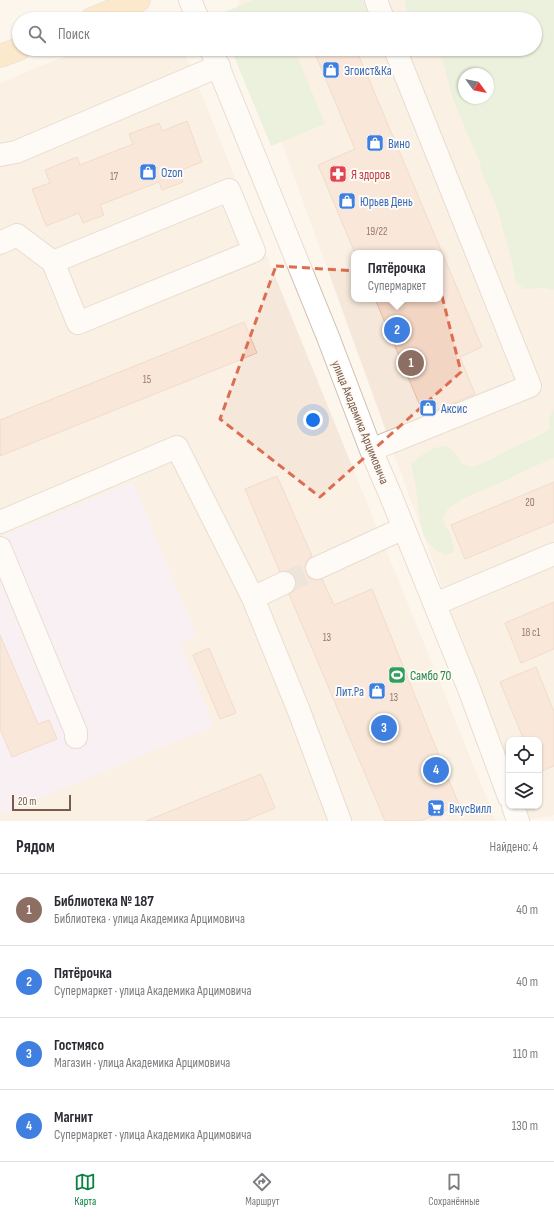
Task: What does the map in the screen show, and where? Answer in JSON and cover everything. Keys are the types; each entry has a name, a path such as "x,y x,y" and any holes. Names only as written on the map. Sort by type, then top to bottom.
{"main road":[{"path":"109,12 139,0"},
{"path":"0,56 12,51"}],"street":[{"path":"190,0 195,12"},
{"path":"376,0 380,12"},
{"path":"371,450 530,386 398,56"},
{"path":"0,155 16,152 215,57"},
{"name":"улица Академика Арцимовича","path":"215,57 328,338 371,450 469,689 506,789"},
{"path":"0,242 17,235 53,262 78,323 254,252 229,190 53,262"},
{"path":"0,522 177,447 253,598 299,711 340,821"},
{"path":"317,568 404,528"},
{"path":"0,548 76,732 76,737"},
{"path":"435,604 554,554"},
{"path":"253,598 284,583"},
{"path":"513,809 518,821"}],"highlighted area":[{"path":"276,266 437,276 461,372 320,497 220,419"}],"shaded area":[{"path":"239,0 554,0 554,815 526,820 522,809 542,809 542,737 506,737 506,764 251,56 542,56 542,12 236,12"},
{"path":"66,56 186,56 496,821 0,821 0,83"},
{"path":"133,482 197,636 180,643 214,726 0,815 0,537"}],"green space":[{"path":"254,0 363,0 368,12 224,12"},
{"path":"405,0 554,0 554,290 545,288 524,289 516,282 498,211 452,96 444,65 440,56 542,56 542,12 408,12"},
{"path":"234,56 297,56 325,124 271,146"},
{"path":"554,409 554,458 464,498 448,509 443,517 446,527 451,535 454,552 445,555 436,550 425,537 422,530 411,464 431,449 447,446 455,453 462,464 472,466 480,464 545,432 549,429 549,418"}],"building":[{"path":"316,56 359,56 441,250 354,250 318,165 355,149"},
{"path":"187,121 202,162 179,171 183,182 162,190 159,182 100,205 104,215 83,223 79,213 46,226 32,189 50,183 45,170 77,157 80,165 133,144 129,134 159,123 162,131"},
{"path":"443,255 482,347 460,357 475,394 424,415 376,302 443,302"},
{"path":"244,322 257,353 0,456 0,420"},
{"path":"277,476 312,556 307,560 305,566 306,573 309,578 315,580 322,579 334,605 372,589 459,805 420,821 385,821 289,594 295,590 295,578 291,572 280,572 245,489"},
{"path":"554,482 554,522 465,559 451,525"},
{"path":"554,602 554,649 521,663 505,623"},
{"path":"0,635 38,724 49,720 57,739 12,757 0,729"},
{"path":"209,648 236,713 220,719 193,655"},
{"path":"536,667 554,712 554,766 542,771 542,737 523,737 500,682"},
{"path":"261,774 275,808 244,821 146,821"}],"tunnel":[{"path":"284,583 317,568"}],"place":[{"name":"Эгоист&Ка","path":"331,70"},
{"name":"Вино","path":"375,143"},
{"name":"Ozon","path":"148,172"},
{"name":"Я здоров","path":"338,174"},
{"name":"Юрьев День","path":"347,201"},
{"name":"Пятёрочка","path":"397,330"},
{"name":"Библиотека № 187","path":"411,363"},
{"name":"Аксис","path":"428,408"},
{"name":"Самбо 70","path":"397,675"},
{"name":"Лит.Ра","path":"377,691"},
{"name":"Гостмясо","path":"384,728"},
{"name":"Магнит","path":"436,770"},
{"name":"ВкусВилл","path":"436,808"}]}
